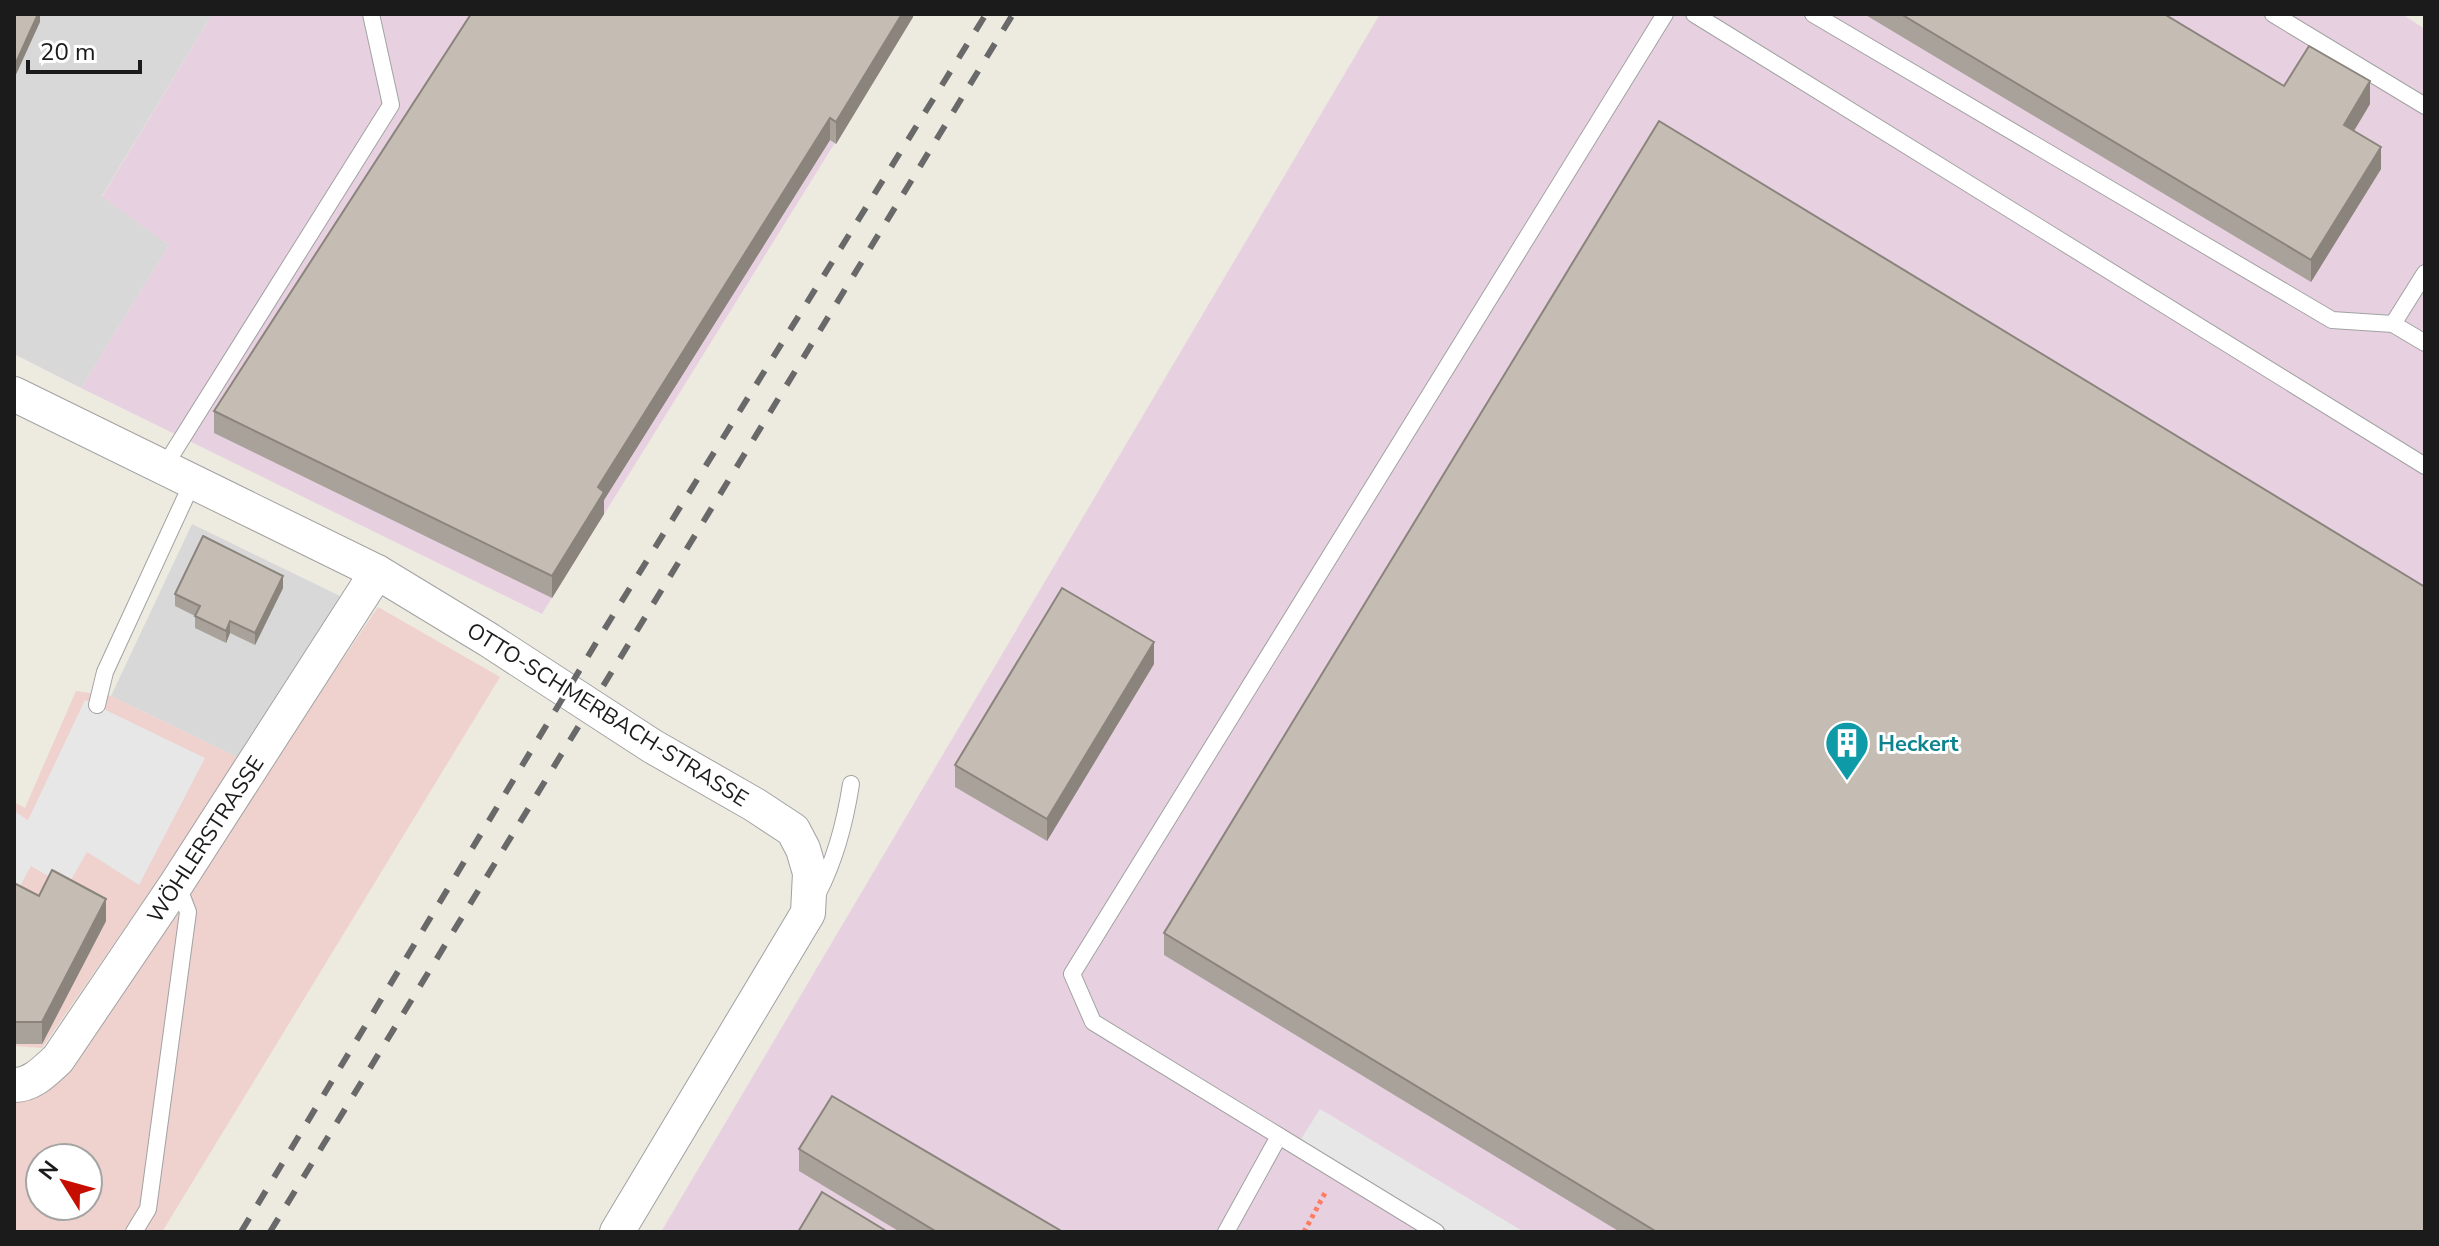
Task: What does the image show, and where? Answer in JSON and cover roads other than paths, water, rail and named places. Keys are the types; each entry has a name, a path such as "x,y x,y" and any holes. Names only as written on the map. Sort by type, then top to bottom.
{"street":[{"name":"OTTO-SCHMERBACH-STRASSE","path":"14,394 377,572 489,640 652,746 793,830 810,873 808,913 617,1232"},
{"name":"WÖHLERSTRASSE","path":"14,1085 40,1076 58,1059 177,883 377,572"}],"lane":[{"path":"97,705 105,672 179,474 391,105 371,14"},
{"path":"1436,1232 1093,1022 1072,974 1665,14"},
{"path":"1694,14 2425,466"},
{"path":"1813,14 2332,320 2393,324 2425,343"},
{"path":"2273,14 2425,106"},
{"path":"2393,324 2425,273"},
{"path":"808,913 828,872 844,825 851,784"},
{"path":"134,1232 148,1209 188,912 177,883"},
{"path":"1226,1232 1279,1136"}],"railway":[{"path":"241,1232 602,633 986,14"},
{"path":"270,1232 1013,14"}],"place":[{"name":"Heckert","path":"1847,782"}]}
